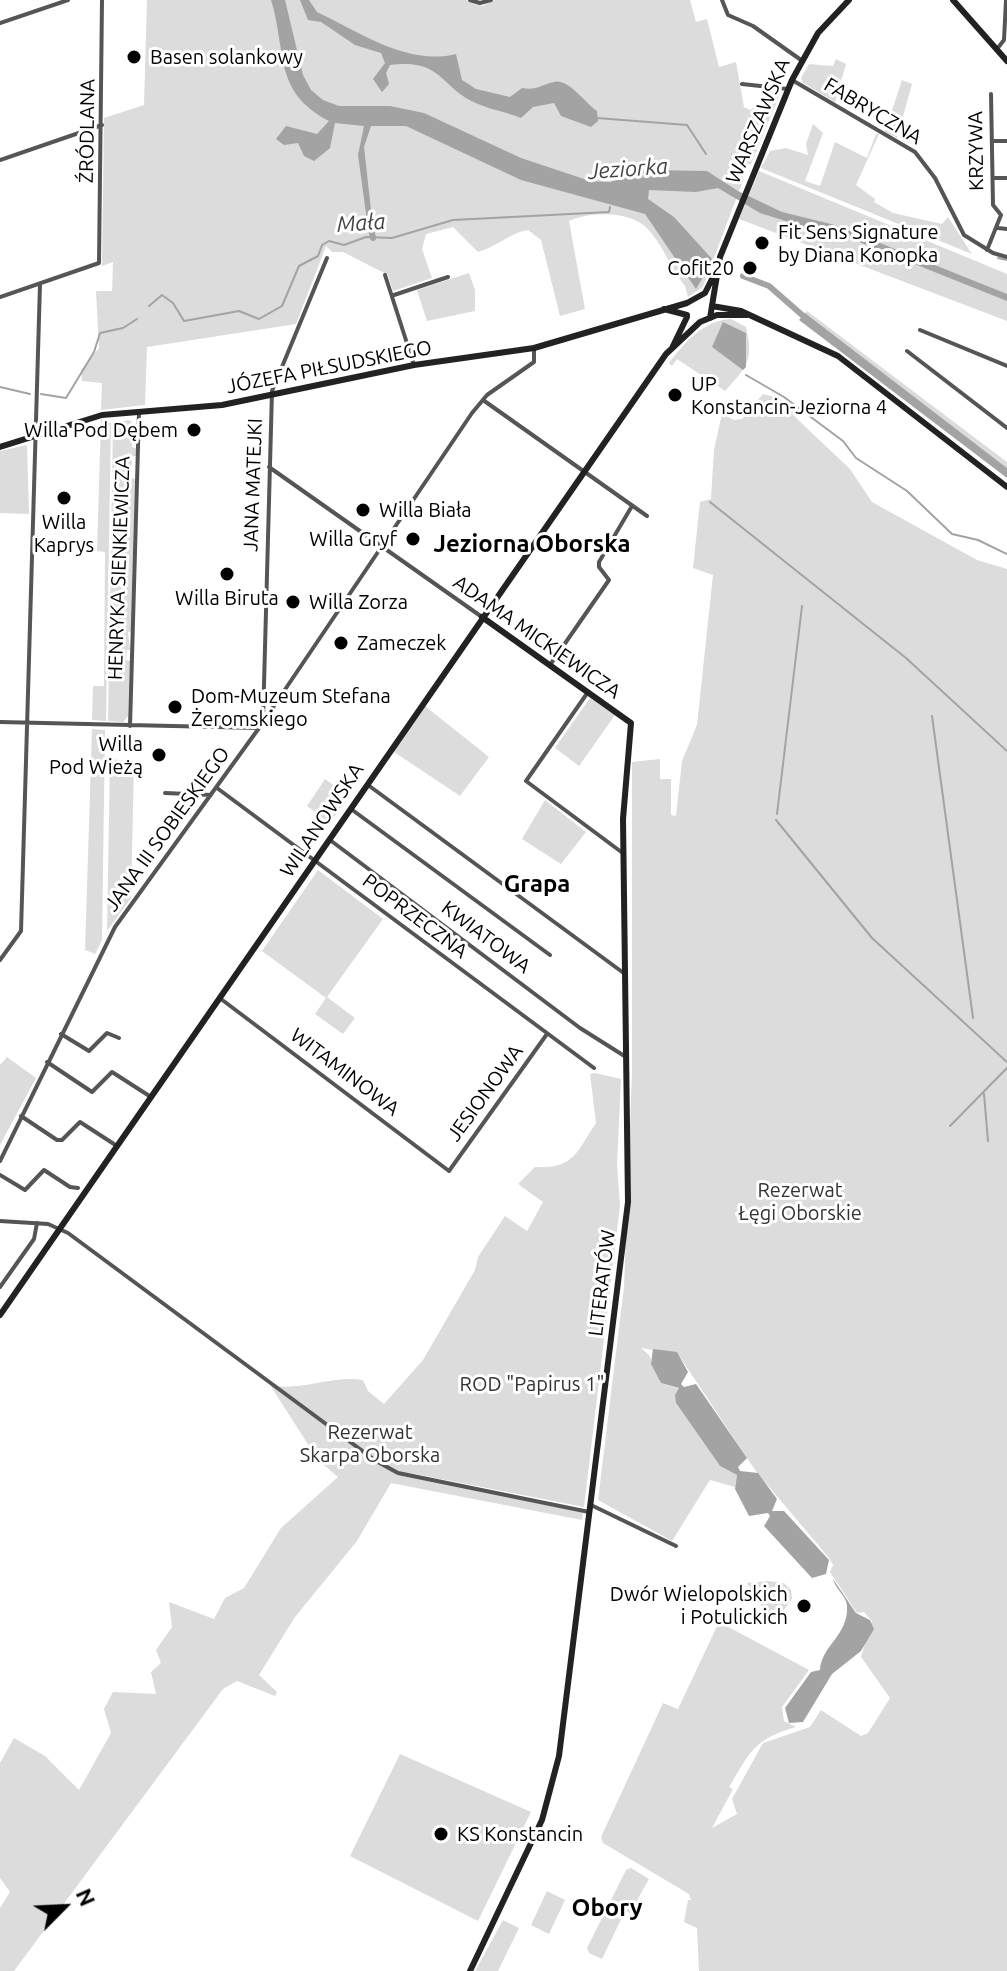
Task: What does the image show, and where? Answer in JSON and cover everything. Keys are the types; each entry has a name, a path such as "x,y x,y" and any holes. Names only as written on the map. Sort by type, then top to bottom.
{"street":[{"path":"0,23 68,0"},
{"name":"ŹRÓDLANA","path":"40,284 99,263 102,0"},
{"path":"470,0 480,3 491,0"},
{"path":"722,0 728,15 753,26 801,60"},
{"name":"WARSZAWSKA","path":"687,316 695,298 707,290 718,267 735,217 801,60 823,27 849,0"},
{"path":"953,0 1007,61"},
{"path":"997,49 1004,42 1006,0"},
{"name":"FABRYCZNA","path":"792,80 915,152 935,178 962,232 987,250"},
{"path":"742,84 775,85 788,89"},
{"name":"KRZYWA","path":"991,94 993,207 1001,215 998,228"},
{"path":"0,160 102,125"},
{"path":"992,141 1007,141"},
{"path":"993,178 1007,178"},
{"path":"1007,229 998,228 987,250 1007,257"},
{"name":"JANA MATEJKI","path":"261,726 272,395 327,258"},
{"name":"WARSZAWSKA","path":"710,318 718,267"},
{"path":"385,275 394,295 414,365"},
{"path":"394,295 448,277"},
{"path":"0,297 40,284 21,931 0,960"},
{"path":"695,298 747,315 838,356 1007,487"},
{"name":"JÓZEFA PIŁSUDSKIEGO","path":"0,447 102,415 222,405 414,365 534,348 695,298"},
{"path":"663,309 700,322"},
{"name":"WILANOWSKA","path":"673,346 700,322 710,318 747,315"},
{"name":"WILANOWSKA","path":"0,1315 221,999 366,783 673,346 687,316"},
{"path":"920,330 1007,366"},
{"name":"JANA III SOBIESKIEGO","path":"0,1161 115,927 261,726 444,450 483,400 534,362 534,348"},
{"path":"907,351 1007,428"},
{"path":"483,400 647,516"},
{"name":"HENRYKA SIENKIEWICZA","path":"130,726 139,412"},
{"name":"ADAMA MICKIEWICZA","path":"269,467 630,722"},
{"path":"550,665 609,580 599,562 632,506"},
{"path":"588,692 526,781 624,854"},
{"path":"0,722 261,726"},
{"name":"LITERATÓW","path":"470,1971 529,1851 554,1778 591,1508 627,1216 623,797 630,722"},
{"path":"366,783 625,974"},
{"name":"POPRZECZNA","path":"217,788 594,1068"},
{"path":"165,793 211,795"},
{"path":"350,807 550,955"},
{"name":"KWIATOWA","path":"328,838 580,1028 626,1058"},
{"name":"WITAMINOWA","path":"221,999 449,1171"},
{"path":"61,1034 89,1051 107,1033 119,1038"},
{"name":"JESIONOWA","path":"449,1171 547,1034"},
{"path":"47,1062 92,1092 112,1072 151,1097"},
{"path":"21,1116 57,1140 80,1122 117,1146"},
{"path":"0,1175 25,1190 44,1170 70,1187 78,1188"},
{"path":"0,1221 61,1228 384,1466 427,1480 591,1508 676,1546"},
{"path":"0,1287 34,1239 37,1223"}],"green space":[{"path":"147,0 466,0 482,6 495,0 690,0 696,22 707,19 719,67 736,62 744,107 750,110 770,96 768,88 778,89 780,94 751,164 743,165 743,181 703,287 688,297 685,286 648,229 634,220 616,215 595,215 569,221 585,309 560,316 541,240 528,230 478,252 453,227 426,234 422,249 432,278 393,291 388,275 343,252 332,252 326,246 296,324 147,347 145,405 101,410 102,383 82,381 81,370 99,348 96,291 112,291 113,262 102,266 104,118 144,105"},
{"path":"836,59 846,64 835,102 803,83 801,78 809,64 833,66"},
{"path":"902,80 912,84 897,138 885,132"},
{"path":"813,124 823,133 805,181 820,186 835,142 867,158 876,134 879,134 856,185 875,199 874,202 893,213 942,224 948,217 972,254 761,168 770,151 786,148 808,155 806,144"},
{"path":"759,171 1007,274 1007,321 739,219"},
{"path":"469,273 475,290 475,311 427,321 417,290"},
{"path":"807,311 1007,462 1007,468 805,313"},
{"path":"731,319 746,327 749,355 743,369 725,391 677,359 672,366 669,363 704,328"},
{"name":"Rezerwat Łęgi Oborskie","path":"763,394 779,398 797,414 795,417 850,469 872,502 977,560 1007,569 1007,1971 699,1971 697,1928 684,1922 688,1900 691,1900 689,1894 603,1843 601,1837 663,1703 678,1709 719,1622 809,1670 782,1707 784,1721 796,1727 762,1742 748,1756 729,1787 733,1789 712,1828 737,1814 732,1799 763,1743 810,1727 821,1710 861,1736 868,1733 890,1698 861,1657 872,1621 864,1612 857,1613 830,1572 833,1565 829,1558 755,1470 678,1354 641,1348 649,1355 661,1383 680,1389 676,1394 676,1403 720,1466 737,1475 735,1487 710,1480 672,1541 598,1500 624,1287 632,1073 632,762 660,759 660,779 671,779 671,815 676,816 682,761 697,725 713,575 693,568 700,502 711,499 714,449 722,414 734,420 742,419"},
{"path":"101,419 111,423 106,721 92,720 93,686 104,686 105,552 97,551"},
{"path":"129,420 134,424 132,447 136,448 136,456 132,456 131,478 135,479 131,631 128,632 130,650 127,650 126,660 130,661 128,716 123,722 108,721 113,423"},
{"path":"27,445 29,514 0,513 0,451"},
{"path":"590,698 615,715 579,766 555,748"},
{"path":"425,706 489,757 460,796 394,752"},
{"path":"92,729 105,730 102,940 95,954 85,950"},
{"path":"110,759 134,762 131,898 107,931"},
{"path":"325,779 349,796 330,823 307,806"},
{"path":"545,800 586,832 561,864 522,839"},
{"path":"318,870 383,919 327,997 355,1018 343,1034 315,1014 326,998 262,951"},
{"path":"7,1057 36,1078 0,1145 0,1065"},
{"path":"590,1074 621,1079 617,1165 620,1205 584,1507 410,1473 402,1474 583,1513 582,1520 391,1483 357,1541 295,1617 259,1675 277,1692 275,1696 237,1681 223,1689 14,1971 0,1971 0,1908 10,1892 0,1878 0,1763 14,1738 45,1756 79,1790 111,1733 104,1709 113,1692 156,1694 151,1672 161,1663 156,1650 172,1627 169,1602 214,1619 225,1598 244,1588 281,1528 338,1477 318,1460 270,1385 282,1387 363,1380 368,1391 384,1404 423,1360 475,1270 478,1257 505,1216 527,1231 543,1202 518,1184 535,1167 566,1162 584,1143 596,1123"},
{"path":"747,1583 784,1583 791,1590 792,1599 781,1614 765,1611"},
{"name":"KS Konstancin","path":"400,1754 531,1812 478,1921 350,1856"},
{"path":"631,1868 649,1879 630,1913 625,1911 602,1959 589,1953 587,1948 626,1870"},
{"path":"547,1891 565,1900 549,1934 531,1925"},
{"path":"503,1920 519,1928 498,1971 475,1971"}],"shaded area":[{"path":"271,0 285,0 303,75 311,90 323,100 339,106 390,106 424,113 521,158 590,181 610,182 648,170 707,171 738,191 782,212 835,225 1007,294 1007,301 837,233 808,228 760,213 718,188 696,192 649,190 648,199 674,217 713,260 696,289 645,214 521,180 406,126 371,126 364,147 373,228 368,228 358,155 364,126 335,123 330,148 314,161 304,156 298,143 284,145 276,139 286,126 317,134 329,121 311,110 290,84"},
{"path":"300,0 309,0 317,12 403,52 438,57 456,54 462,80 476,89 510,97 522,88 554,82 565,84 597,111 598,121 591,127 561,116 554,103 533,107 521,118 478,104 431,70 408,64 390,65 386,73 389,84 382,92 373,79 385,63 381,53 355,45 321,22 308,20"},
{"path":"805,313 1007,468 1007,478 799,320"},
{"path":"723,322 746,333 746,367 743,370 712,347"},
{"path":"653,1349 677,1352 688,1372 681,1384 684,1387 696,1384 747,1458 738,1467 740,1471 758,1473 777,1499 772,1511 784,1511 829,1560 826,1574 812,1578 764,1526 770,1516 768,1513 749,1516 735,1489 737,1475 720,1466 676,1403 675,1395 679,1388 661,1383 651,1364"},
{"path":"833,1579 856,1613 870,1620 874,1629 861,1651 832,1674 803,1722 789,1723 785,1708 811,1672 820,1670 825,1654 844,1625 846,1603"}],"waterway":[{"path":"597,118 687,125 706,154"},
{"name":"Mała","path":"149,306 162,295 173,303 184,321 239,311 259,319 282,306 299,266 318,256 322,245 329,241 344,245 366,237 392,238 453,220 609,212 610,207"},
{"name":"Mała","path":"372,233 373,238"},
{"path":"998,258 1007,260"},
{"path":"743,276 769,286 809,321"},
{"name":"Mała","path":"41,394 66,398 94,352 100,333 123,328 137,319"},
{"path":"746,375 784,397 843,441 856,458 907,491 952,534 978,540 1007,554"},
{"name":"Mała","path":"0,387 30,394"},
{"path":"710,502 906,658 1007,751"},
{"path":"777,814 802,606"},
{"path":"932,716 973,1018"},
{"path":"776,820 872,938 1007,1062"},
{"path":"950,1126 1007,1068"},
{"path":"984,1094 988,1141"}],"place":[{"name":"Basen solankowy","path":"134,57"},
{"name":"Fit Sens Signature by Diana Konopka","path":"762,243"},
{"name":"Cofit20","path":"750,268"},
{"name":"UP Konstancin-Jeziorna 4","path":"675,395"},
{"name":"Willa Pod Dębem","path":"194,430"},
{"name":"Willa Kaprys","path":"64,498"},
{"name":"Willa Biała","path":"363,510"},
{"name":"Willa Gryf","path":"413,539"},
{"name":"Willa Biruta","path":"227,574"},
{"name":"Willa Zorza","path":"293,602"},
{"name":"Zameczek","path":"341,643"},
{"name":"Dom-Muzeum Stefana Żeromskiego","path":"175,707"},
{"name":"Willa Pod Wieżą","path":"159,755"},
{"name":"Dwór Wielopolskich i Potulickich","path":"804,1606"},
{"name":"KS Konstancin","path":"441,1834"}],"district":[{"name":"Jeziorna Oborska","path":"532,544"},
{"name":"Grapa","path":"537,884"},
{"name":"Obory","path":"607,1908"}],"water label":[{"name":"Jeziorka","path":"628,169"}],"park label":[{"name":"ROD \"Papirus 1\"","path":"532,1384"},
{"name":"Rezerwat Skarpa Oborska","path":"370,1444"}]}
